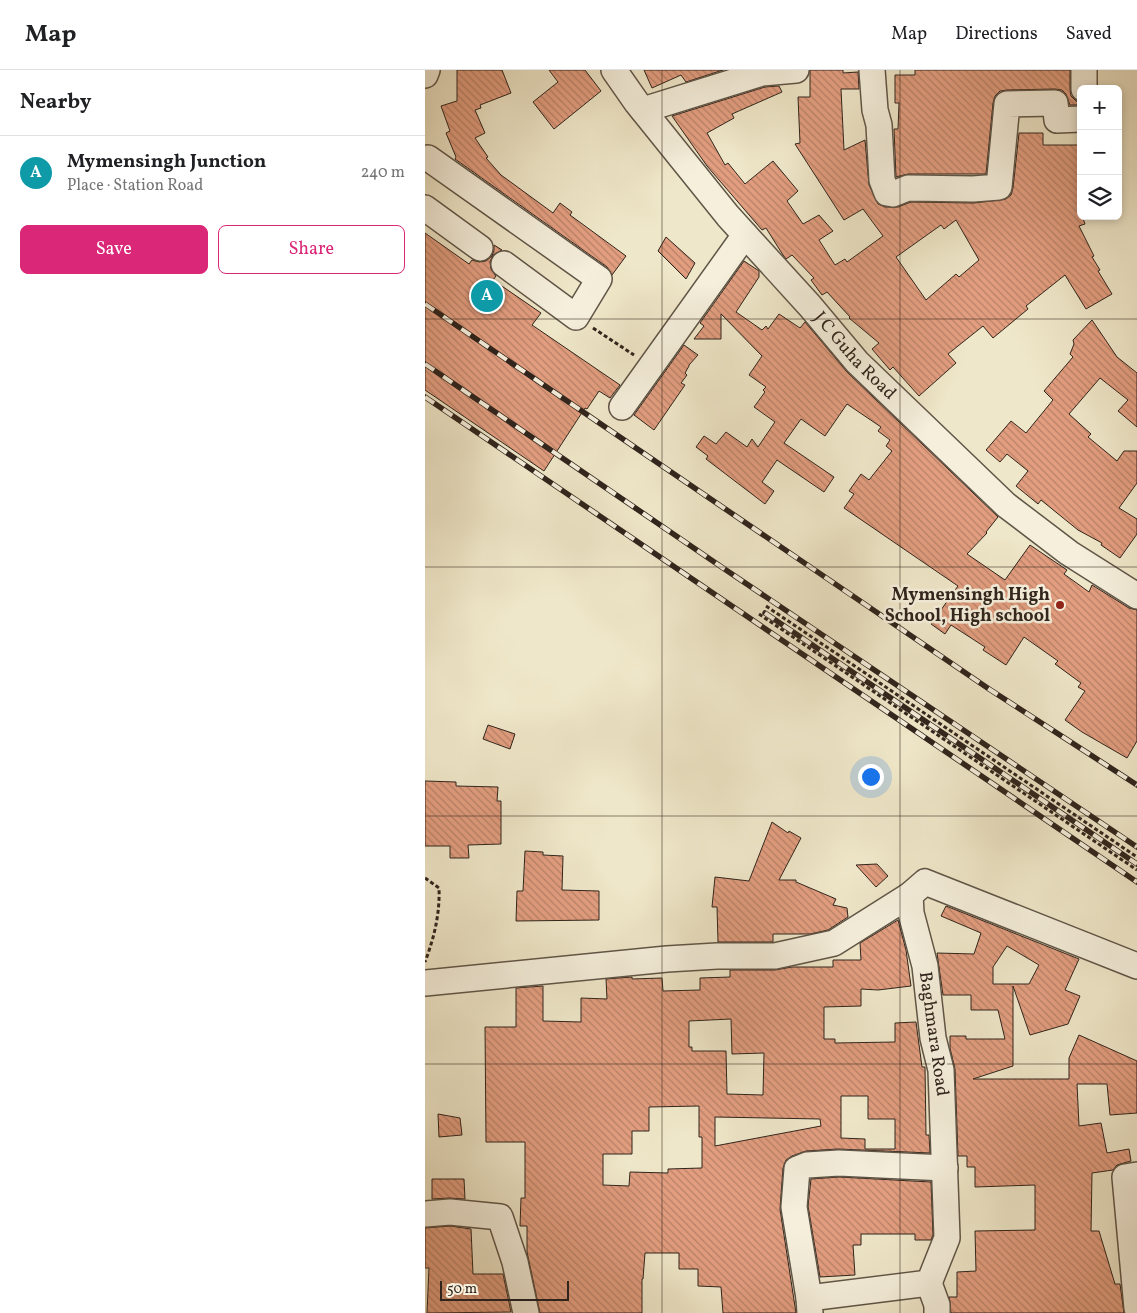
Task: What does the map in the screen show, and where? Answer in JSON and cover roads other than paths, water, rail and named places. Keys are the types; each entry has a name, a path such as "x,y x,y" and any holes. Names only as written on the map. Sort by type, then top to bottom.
{"street":[{"path":"425,75 427,70"},
{"name":"J C Guha Road","path":"614,70 643,110 722,208 810,306 857,362 1006,505 1069,552 1137,596"},
{"path":"643,110 762,73 796,70"},
{"path":"872,70 875,110 879,125 882,180 887,193 893,194 908,188 973,189 999,187 1007,104 1055,103 1057,120 1077,119"},
{"path":"1084,70 1085,85"},
{"path":"426,155 599,279 576,317 504,264"},
{"path":"425,208 480,248"},
{"path":"622,407 745,235"},
{"path":"425,983 667,959 717,956 775,956 834,943 910,894 925,882 1137,966"},
{"name":"Baghmara Road","path":"910,894 911,913 925,966 933,1038 941,1070 947,1238 929,1283"},
{"path":"937,1313 937,1305 929,1283 810,1305 794,1206 797,1169 807,1165 839,1163 945,1168"},
{"path":"1137,1175 1125,1178 1137,1308"},
{"path":"425,1214 450,1212 500,1217 515,1262 526,1313"}],"railway":[{"path":"425,304 989,689 1137,785"},
{"path":"425,364 723,568 1137,847"},
{"path":"425,397 1137,882"},
{"path":"765,613 1137,864"}],"place":[{"name":"Mymensingh Junction","path":"487,296"},
{"name":"Mymensingh High School, High school","path":"1060,605"}]}
